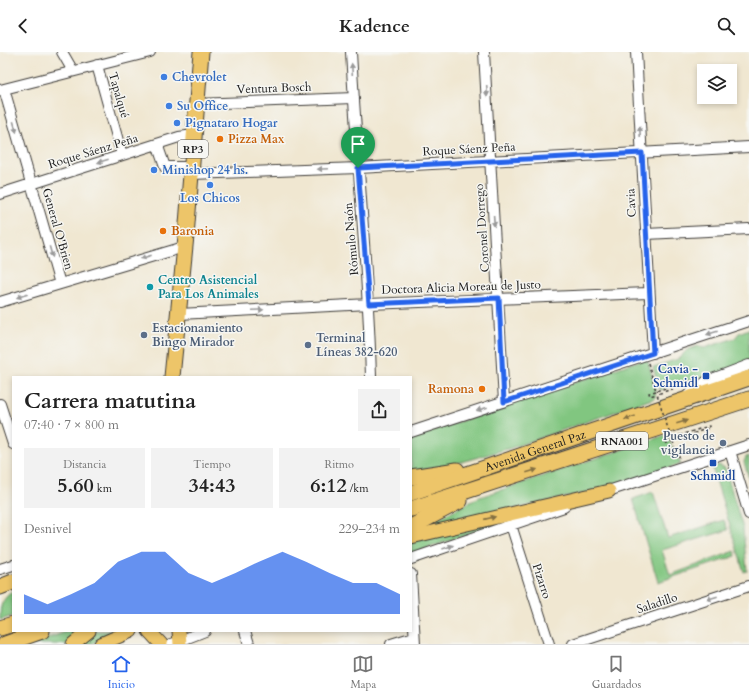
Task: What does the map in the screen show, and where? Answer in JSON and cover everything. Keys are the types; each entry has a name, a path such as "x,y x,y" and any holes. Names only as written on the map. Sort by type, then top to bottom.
{"highway":[{"name":"RP3","path":"172,376 179,314 201,52"},
{"name":"Avenida General Paz","path":"412,493 749,378"},
{"name":"Avenida General Paz","path":"412,509 495,483 749,399"},
{"path":"412,477 495,465"},
{"path":"412,526 495,483"},
{"path":"0,587 12,582"},
{"path":"12,642 39,632"}],"main road":[{"path":"412,537 609,491"},
{"path":"0,595 12,583"},
{"path":"73,644 88,632"},
{"path":"105,643 129,632"},
{"path":"150,632 162,644"},
{"path":"162,632 162,644"}],"street":[{"path":"62,52 73,71"},
{"path":"2,90 150,52"},
{"name":"Rómulo Naón","path":"351,52 358,168 369,304 371,376"},
{"name":"Coronel Dorrego","path":"484,52 504,402"},
{"name":"Cavia","path":"636,52 646,234 650,354"},
{"name":"Tapalqué","path":"97,65 122,155"},
{"name":"General O'Brien","path":"2,90 60,284"},
{"name":"Ventura Bosch","path":"196,104 354,98"},
{"name":"Roque Sáenz Peña","path":"0,194 157,144 194,135"},
{"name":"Roque Sáenz Peña","path":"157,144 165,167 191,170 358,168 749,147"},
{"path":"646,234 749,229"},
{"path":"0,302 184,246"},
{"name":"Doctora Alicia Moreau de Justo","path":"179,314 499,298 648,293"},
{"path":"412,432 749,321"},
{"path":"680,401 708,381 749,365"},
{"path":"0,404 12,438 0,439"},
{"path":"412,560 609,491 749,445"},
{"path":"730,451 749,514"},
{"name":"Pizarro","path":"510,526 549,644"},
{"path":"0,569 12,565"},
{"name":"Saladillo","path":"573,644 749,586"},
{"path":"391,644 414,640 412,596"},
{"path":"179,638 201,632"},
{"path":"245,632 249,644"}],"path":[{"path":"650,354 656,393 670,439"},
{"path":"656,393 694,382 693,380"},
{"path":"709,426 709,428 664,444 664,441 670,439 709,426"},
{"path":"673,441 676,449 702,452"}],"green space":[{"path":"749,329 749,361 697,383 695,378 660,390 653,367 678,359 687,350 698,346 704,348 735,338 739,333"},
{"path":"647,358 656,389 655,398 511,448 454,464 412,472 412,438"},
{"path":"666,435 681,464 607,488 412,532 480,497"},
{"path":"749,456 749,479 744,462 746,457"},
{"path":"719,465 725,468 743,528 747,571 744,572 712,467"},
{"path":"653,492 668,538 724,520 728,530 662,550 670,575 735,551 736,556 658,582 633,499"},
{"path":"517,517 412,554 412,541"},
{"path":"12,592 12,616 0,620 0,611 6,597"},
{"path":"65,632 82,632 68,644 32,644"},
{"path":"96,632 116,632 91,644 79,644"}],"place":[{"name":"Chevrolet","path":"164,77"},
{"name":"Su Office","path":"169,106"},
{"name":"Pignataro Hogar","path":"177,123"},
{"name":"Pizza Max","path":"220,139"},
{"name":"Minishop 24 hs.","path":"154,170"},
{"name":"Los Chicos","path":"210,185"},
{"name":"Baronia","path":"163,231"},
{"name":"Centro Asistencial Para Los Animales","path":"150,287"},
{"name":"Estacionamiento Bingo Mirador","path":"144,335"},
{"name":"Terminal Líneas 382-620","path":"308,345"},
{"name":"Cavia - Schmidl","path":"706,376"},
{"name":"Ramona","path":"482,389"},
{"name":"Puesto de vigilancia","path":"723,443"},
{"name":"Schmidl","path":"713,463"}],"route":[{"path":"642,153 648,293 651,344 653,353 504,402 499,298 369,304 358,168 642,153"}]}
